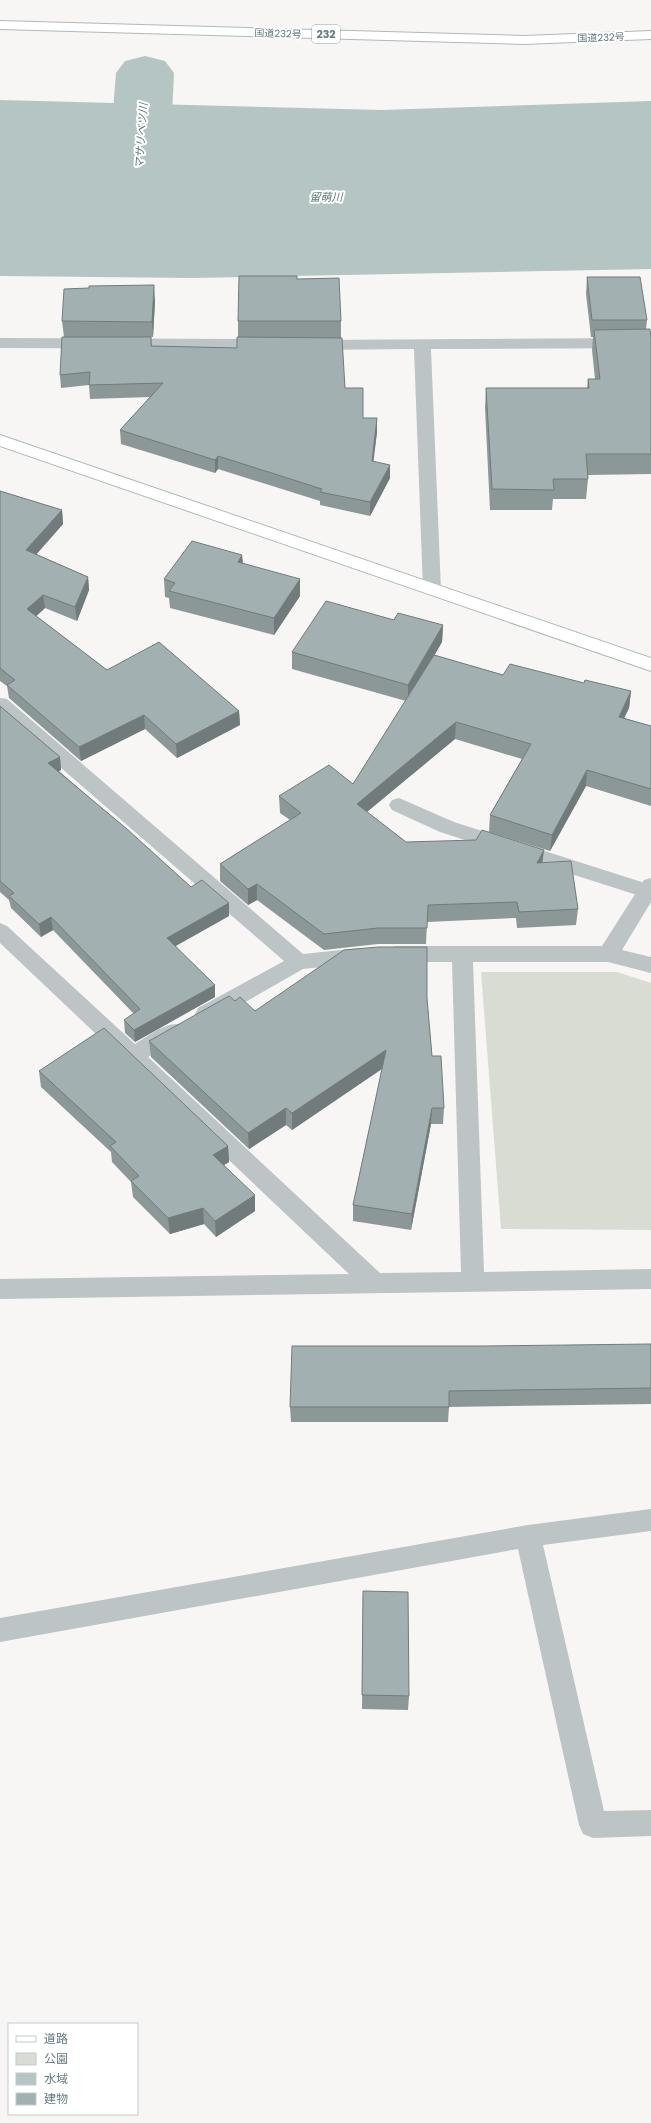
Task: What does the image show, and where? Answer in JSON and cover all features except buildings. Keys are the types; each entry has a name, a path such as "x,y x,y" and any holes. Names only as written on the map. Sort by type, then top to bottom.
{"main road":[{"name":"国道232号","path":"0,25 524,40 651,35"},
{"path":"0,440 651,665"}],"street":[{"path":"0,343 422,345 651,343"},
{"path":"422,345 432,590"},
{"path":"0,704 300,962"},
{"path":"399,805 447,828 649,888 608,954"},
{"path":"0,931 134,1055 373,1282"},
{"path":"134,1055 300,962 378,954 608,954 651,965"},
{"path":"462,954 473,1281"},
{"path":"0,1289 373,1282 651,1279"},
{"path":"0,1630 528,1536 651,1520"},
{"path":"528,1536 593,1825 651,1824"}],"green space":[{"path":"481,972 617,972 651,983 651,1230 501,1229"}],"water":[{"name":"留萌川","path":"0,100 382,110 651,101 651,269 193,278 0,276"}],"waterway":[{"name":"マサリベツ川","path":"137,199 145,73"}]}
